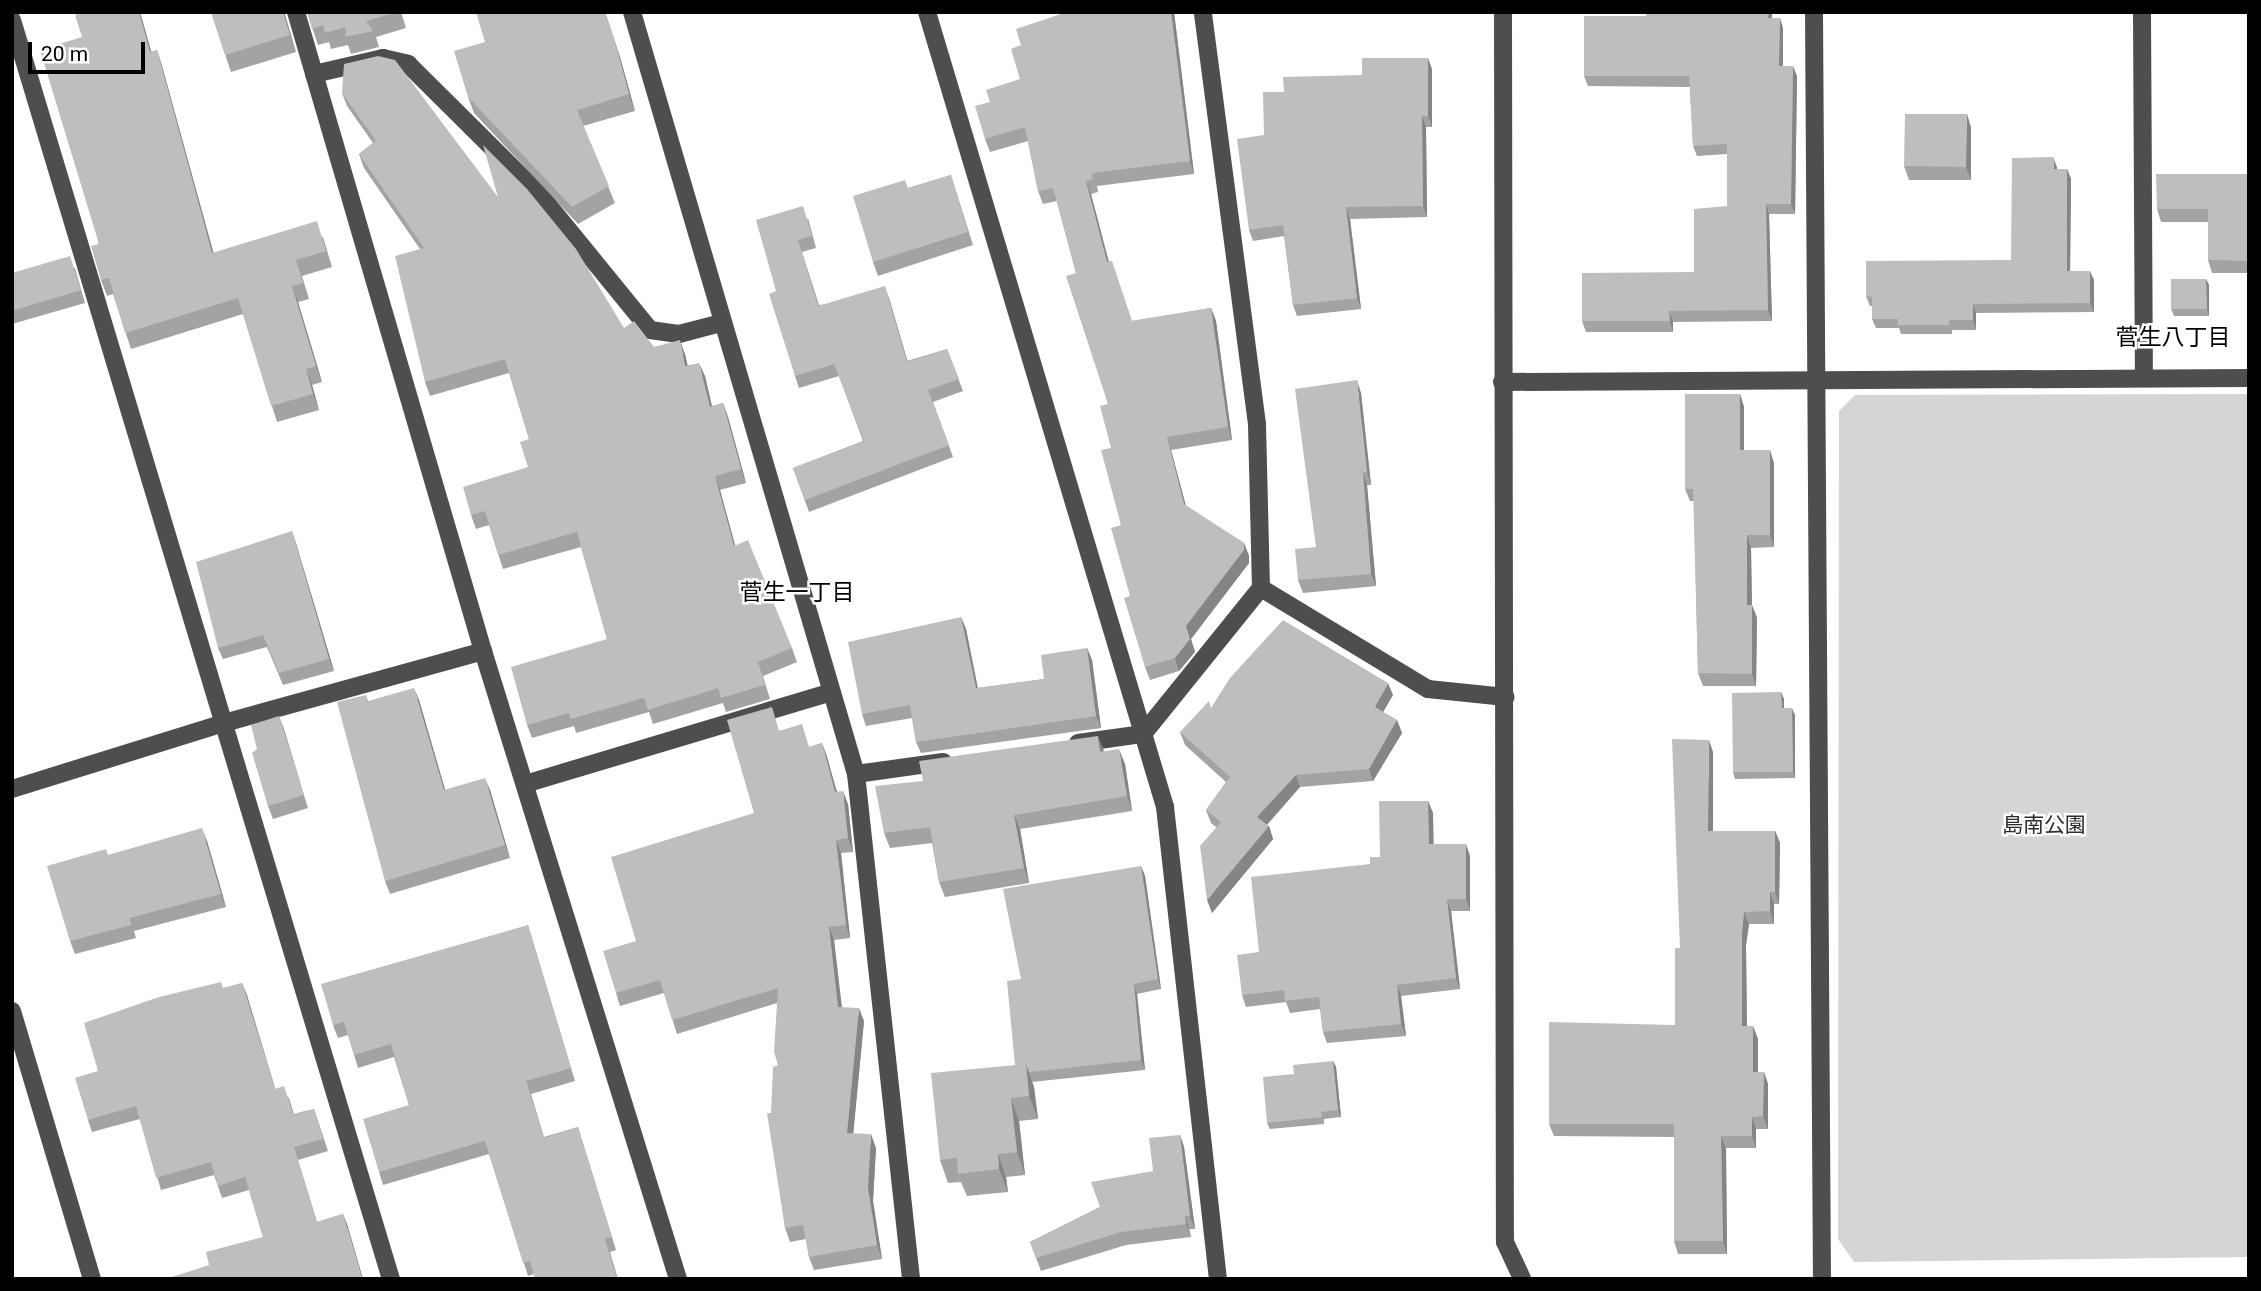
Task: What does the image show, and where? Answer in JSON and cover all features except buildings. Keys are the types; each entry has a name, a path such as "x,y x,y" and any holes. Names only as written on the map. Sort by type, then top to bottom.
{"street":[{"path":"296,12 483,651 678,1279"},
{"path":"632,12 721,323 856,774 911,1279"},
{"path":"927,12 1165,807 1218,1279"},
{"path":"1061,745 1143,734 1261,588 1258,424 1203,12"},
{"path":"1503,12 1505,1242 1522,1278"},
{"path":"1814,12 1822,1279"},
{"path":"2142,12 2144,377"},
{"path":"12,20 391,1279"},
{"path":"314,74 383,58 408,64 540,195 650,330 679,334 721,323"},
{"path":"1502,382 1815,377 2249,377"},
{"path":"1261,588 1428,689 1506,697"},
{"path":"12,789 224,723 483,651"},
{"path":"525,784 832,692"},
{"path":"856,774 965,759"},
{"path":"12,1011 92,1279"}],"green space":[{"name":"島南公園","path":"2249,394 2249,1257 1854,1262 1838,1239 1839,411 1855,395"}],"district":[{"name":"菅生八丁目","path":"2173,338"},
{"name":"菅生一丁目","path":"797,593"}]}
